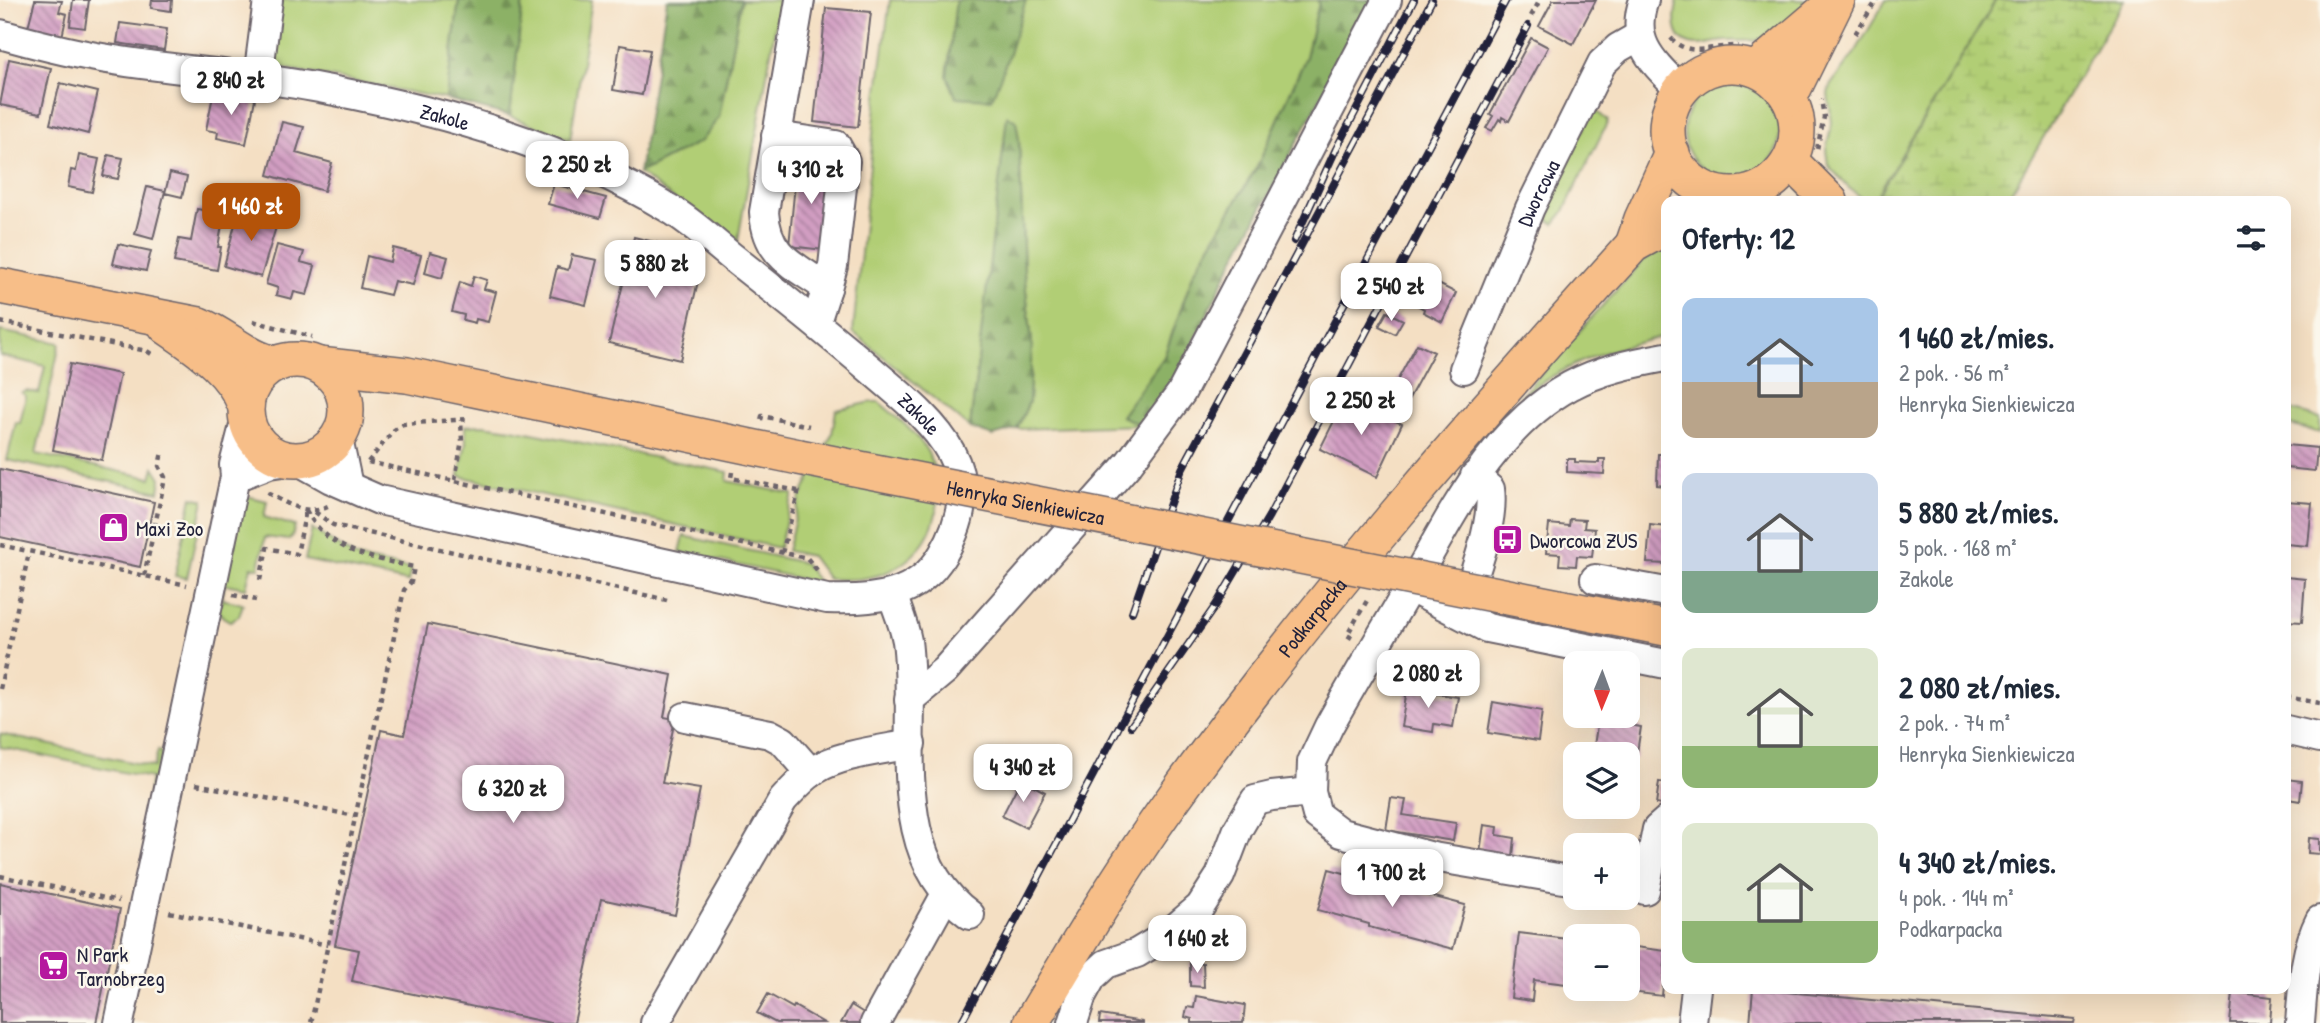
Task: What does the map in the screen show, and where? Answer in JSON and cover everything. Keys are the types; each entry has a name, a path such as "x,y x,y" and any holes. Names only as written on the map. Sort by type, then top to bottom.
{"main road":[{"path":"1795,176 1758,190 1726,196 1695,195 1671,153 1667,119 1672,103 1688,79 1709,68 1742,65 1754,58 1773,57 1807,23 1836,1"},
{"path":"1795,176 1796,132 1822,33 1836,1"},
{"path":"1754,58 1777,84 1805,95"},
{"name":"Podkarpacka","path":"1633,245 1671,153"},
{"path":"1795,176 1823,196"},
{"name":"Podkarpacka","path":"1031,1023 1081,938 1172,800 1295,638 1495,397 1633,245 1661,227"},
{"path":"0,286 206,328 254,357 276,364"},
{"path":"155,318 192,344 233,381 254,438 261,446 269,453 294,461 321,454 361,393 386,373"},
{"path":"246,413 252,386 267,369 276,364 298,360 319,365 328,371 341,387 342,424"},
{"name":"Henryka Sienkiewicza","path":"319,365 428,379 801,468 1661,627"}],"street":[{"path":"258,78 268,0"},
{"path":"800,0 764,212 765,228 769,243 780,255 827,288"},
{"path":"909,700 945,670 1129,463 1181,393 1387,0"},
{"path":"1644,0 1639,36 1650,59 1680,89"},
{"name":"Zakole","path":"0,34 98,58 330,89 426,111 507,134 562,154 672,210 816,322 921,412 951,452 960,476 962,503 947,546 938,562 918,582 892,594 862,601 804,595 379,500 294,461"},
{"name":"Dworcowa","path":"1464,369 1530,208 1602,63 1618,48 1639,36"},
{"path":"776,136 836,145 845,161 833,266 816,322"},
{"path":"1563,879 1433,857 1341,833 1317,815 1311,792 1312,762 1409,587 1475,476 1501,444 1536,409 1570,386 1609,370 1661,358"},
{"path":"119,1023 235,477 233,465 246,413"},
{"path":"342,424 349,484"},
{"path":"235,477 269,464 294,461"},
{"path":"1461,615 1488,519 1491,496 1490,489 1475,476"},
{"path":"1595,579 1661,591"},
{"path":"1409,587 1487,628 1661,663"},
{"path":"892,594 906,638 912,797 918,838 924,860 933,876 946,894 970,915"},
{"path":"685,717 770,734 783,741 811,773"},
{"path":"2291,731 2320,740"},
{"path":"2291,738 2320,740"},
{"path":"655,1023 783,800 811,773 831,762 911,744"},
{"path":"1073,1023 1092,977 1106,964 1137,953 1167,936 1200,907 1220,876 1238,829 1255,800 1311,792"},
{"path":"1646,891 1657,829 1661,825"},
{"path":"875,1023 946,894"},
{"path":"2300,1023 2304,975 2313,933 2320,920"},
{"path":"1692,1023 1695,994"}],"path":[{"path":"1531,16 1540,0"},
{"path":"1849,43 1877,0"},
{"path":"1668,30 1679,47 1688,50 1723,45 1754,58"},
{"path":"1795,176 1817,148 1824,117 1805,95"},
{"path":"0,322 147,351 158,357"},
{"path":"315,512 328,506 394,430 403,424 473,419"},
{"path":"455,480 462,441 461,420"},
{"path":"144,576 164,483 159,466 162,452"},
{"path":"368,461 782,553 801,468"},
{"path":"733,465 731,478 798,491"},
{"path":"261,490 297,508 315,512 333,525 667,600"},
{"path":"260,579 267,548 297,554 306,510"},
{"path":"306,510 315,527 357,555 414,567 411,582 404,590 311,1023"},
{"path":"0,545 190,586"},
{"path":"0,689 29,552"},
{"path":"2291,698 2320,703"},
{"path":"191,783 355,816"},
{"path":"0,876 328,945"}],"green space":[{"path":"276,0 459,0 446,99 267,65"},
{"path":"459,0 523,0 510,116 446,99"},
{"path":"523,0 592,0 570,140 510,116"},
{"path":"667,0 741,0 719,117 701,141 639,173"},
{"path":"741,0 780,0 737,246 639,173 701,141 719,117"},
{"path":"890,0 1317,0 1319,3 1306,57 1258,165 1194,272 1164,357 1122,415 1142,425 1017,429 1029,402 1032,342 1024,272 1019,139 1008,117 970,428 853,332 876,105"},
{"path":"956,0 1026,0 992,99 956,97 947,76"},
{"path":"1317,0 1373,0 1230,267 1176,379 1142,425 1121,416 1164,357 1194,272 1258,165 1306,57 1319,3"},
{"path":"1678,0 1819,0 1791,34 1779,26 1760,39 1698,45 1683,41 1676,30"},
{"path":"1886,0 1996,0 1878,196 1859,196 1828,165 1826,150 1832,123 1828,94 1830,86 1856,51"},
{"path":"1996,0 2124,0 2009,196 1877,196"},
{"path":"1732,83 1750,87 1766,97 1776,113 1780,131 1776,149 1766,165 1750,175 1732,179 1714,175 1698,165 1688,149 1684,131 1688,113 1698,97 1714,87"},
{"path":"1594,109 1608,121 1563,213 1554,224 1547,217 1552,192"},
{"path":"1007,116 1016,121 1019,139 1024,272 1032,342 1029,402 1017,429 993,436 970,428"},
{"path":"1661,241 1661,337 1590,358 1555,375 1520,397"},
{"path":"0,331 60,343 36,454 151,478 154,467 161,478 159,492 7,460 16,422 20,423 26,396 22,393 39,393 45,366 0,356"},
{"path":"879,402 906,426 928,453 938,489 933,524 914,554 899,566 869,577 828,579 811,556 787,551 800,499 832,434 836,410"},
{"path":"2291,410 2320,418 2320,433 2291,425"},
{"path":"483,425 728,472 727,481 793,494 779,548 459,476 466,443 465,426"},
{"path":"243,495 267,501 264,517 295,526 292,537 288,540 265,537 259,568 251,567 246,588 225,584 222,599 243,604 239,616 230,621 219,611"},
{"path":"192,497 204,500 187,578 175,576"},
{"path":"312,529 357,558 411,569 408,582 305,560"},
{"path":"684,536 804,563 819,583 680,552"},
{"path":"0,734 154,767 158,750 162,754 153,793 148,796 151,778 0,747"}],"building":[{"path":"35,0 62,1 59,12 67,14 62,37 28,27"},
{"path":"73,0 89,0 85,28 70,26"},
{"path":"152,0 172,0 171,11 151,8"},
{"path":"1553,0 1596,0 1573,44 1539,26"},
{"path":"826,8 871,12 858,127 814,122"},
{"path":"120,23 167,29 164,50 117,43"},
{"path":"1531,38 1548,47 1509,121 1502,117 1492,131 1486,128 1493,116 1490,114"},
{"path":"620,45 650,50 642,95 613,90"},
{"path":"9,59 51,68 41,113 0,105"},
{"path":"60,83 98,92 88,134 50,124"},
{"path":"214,91 255,99 246,144 217,138 218,132 206,130"},
{"path":"282,122 304,127 296,153 332,163 324,191 268,175"},
{"path":"79,155 99,159 92,192 68,187 71,170 76,171"},
{"path":"108,155 123,158 118,179 103,176"},
{"path":"797,163 832,167 824,250 789,246"},
{"path":"170,173 187,177 182,197 165,193"},
{"path":"554,184 606,198 600,218 548,204"},
{"path":"147,187 165,191 153,239 135,234"},
{"path":"197,209 224,214 217,270 174,262 179,239 191,241"},
{"path":"254,210 279,217 261,277 224,266 237,217 251,221"},
{"path":"634,237 670,246 700,272 680,360 609,343"},
{"path":"118,244 151,251 146,271 113,264"},
{"path":"277,245 304,252 301,262 315,266 307,295 294,292 292,299 276,295 278,288 266,284"},
{"path":"393,248 421,255 413,285 394,281 390,295 360,288 367,256 390,262"},
{"path":"430,252 448,257 442,278 425,273"},
{"path":"572,255 597,260 586,305 550,296 557,267 568,270"},
{"path":"1409,272 1456,293 1442,322 1397,294"},
{"path":"474,276 487,280 484,289 496,292 488,322 463,320 464,315 452,312 460,282 471,286"},
{"path":"1387,312 1403,320 1395,334 1379,326"},
{"path":"1417,344 1434,352 1400,415 1383,407"},
{"path":"70,364 120,374 102,460 53,450"},
{"path":"1346,397 1402,424 1377,477 1320,449"},
{"path":"2291,445 2317,448 2315,471 2291,469"},
{"path":"1658,454 1661,454 1661,485 1657,485"},
{"path":"1567,459 1599,463 1599,459 1605,459 1604,474 1567,472"},
{"path":"0,469 154,502 140,567 0,537"},
{"path":"2291,501 2312,503 2308,546 2291,544"},
{"path":"1570,519 1585,520 1584,528 1595,529 1592,557 1577,556 1576,566 1559,565 1560,554 1546,553 1549,524 1569,526"},
{"path":"1650,525 1661,526 1661,564 1647,563"},
{"path":"2291,578 2305,579 2302,622 2291,621"},
{"path":"428,624 672,675 664,717 675,719 662,783 700,789 675,915 601,899 574,1023 550,1023 352,981 359,950 335,945 381,730 404,735"},
{"path":"1407,689 1458,697 1453,727 1434,724 1433,732 1401,727"},
{"path":"1493,702 1542,711 1538,741 1488,733"},
{"path":"1641,727 1639,742 1595,742 1597,728"},
{"path":"1021,779 1045,792 1026,828 1002,816"},
{"path":"2291,780 2302,781 2300,801 2291,800"},
{"path":"1659,782 1661,782 1661,805 1656,804"},
{"path":"1391,798 1406,800 1403,815 1456,823 1453,841 1386,830"},
{"path":"1484,825 1498,827 1497,835 1515,838 1513,856 1480,852"},
{"path":"2309,838 2320,839 2320,854 2308,853"},
{"path":"1329,869 1465,905 1453,949 1369,927 1369,924 1318,910"},
{"name":"N Park Tarnobrzeg","path":"0,883 120,909 96,1023 0,1023"},
{"path":"1519,933 1563,938 1563,984 1534,980 1532,1001 1511,998"},
{"path":"1640,948 1661,950 1662,996 1640,993"},
{"path":"1190,963 1203,963 1204,987 1190,986"},
{"path":"768,994 824,1023 776,1023 757,1013"},
{"path":"1753,994 1807,994 2075,1019 2074,1023 1750,1023"},
{"path":"2233,994 2272,997 2270,1023 2230,1023"},
{"path":"1196,996 1245,1005 1243,1023 1192,1023 1192,1019 1185,1017 1187,1007 1194,1008"},
{"path":"851,1005 867,1015 863,1023 841,1023"},
{"path":"1100,1015 1143,1022 1143,1023 1099,1023"}],"railway":[{"path":"1294,241 1336,149 1414,0"},
{"path":"1132,612 1182,469 1432,0"},
{"path":"961,1023 1506,0"},
{"path":"1131,726 1216,605 1269,516 1528,26"}],"place":[{"name":"Maxi Zoo","path":"113,528"},
{"name":"Dworcowa ZUS","path":"1507,540"},
{"name":"N Park Tarnobrzeg","path":"54,966"}]}
